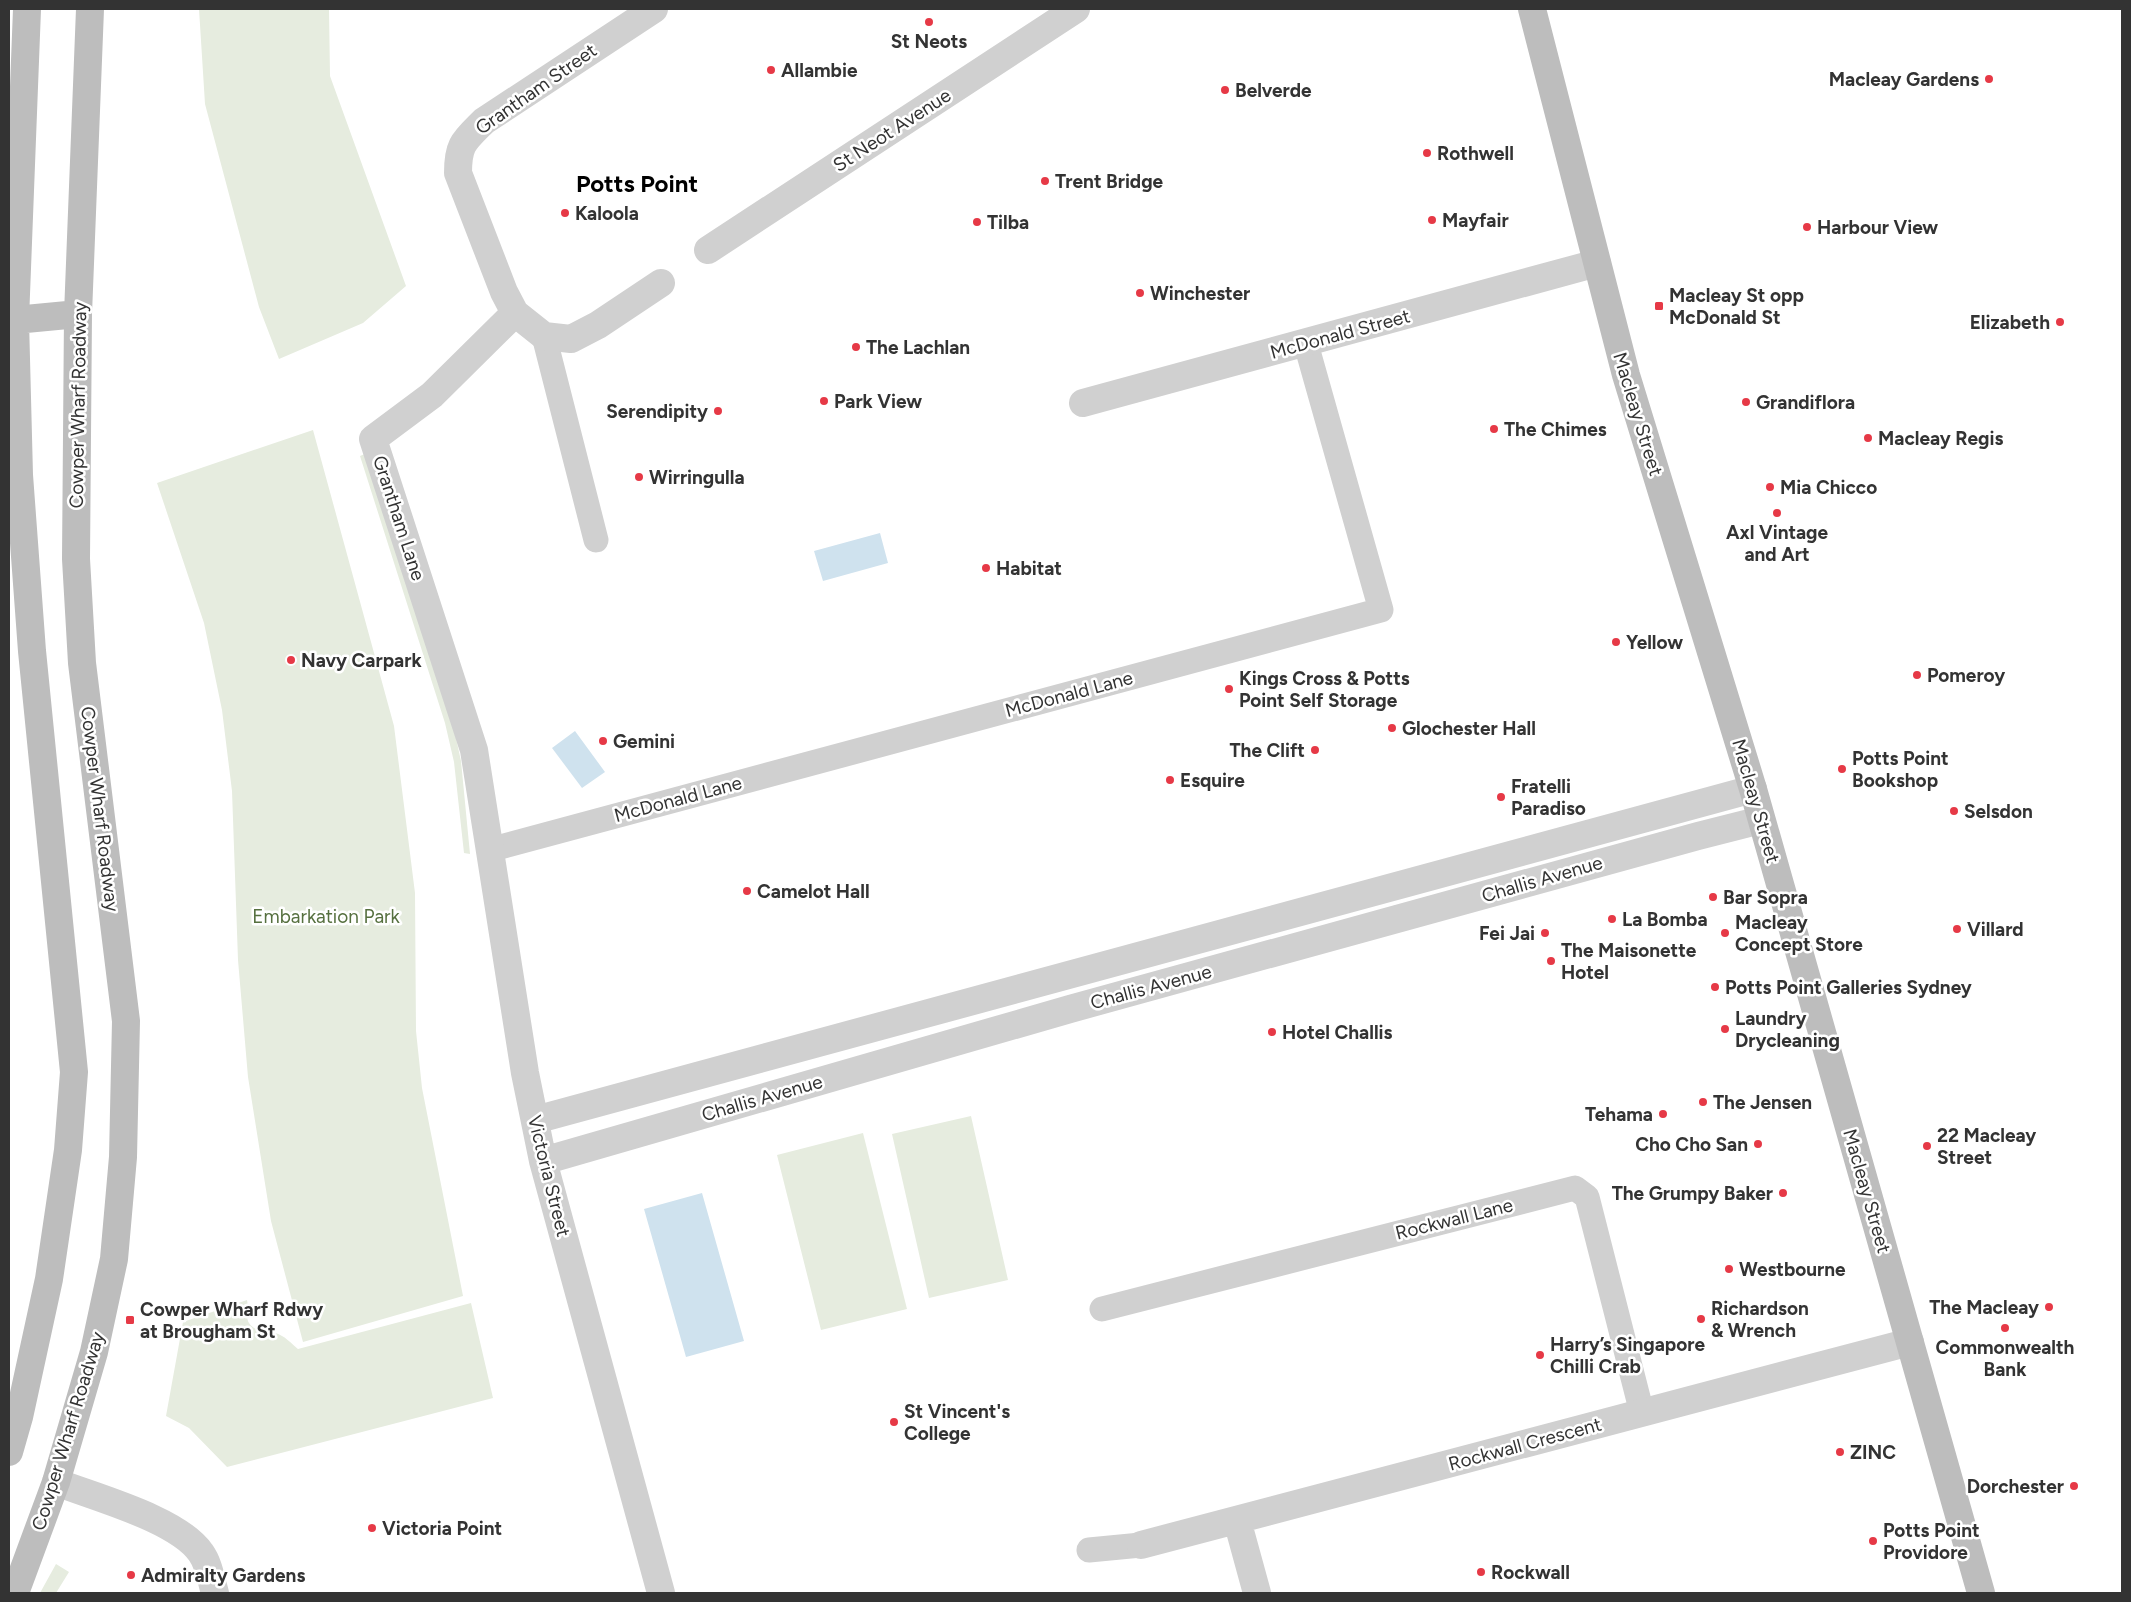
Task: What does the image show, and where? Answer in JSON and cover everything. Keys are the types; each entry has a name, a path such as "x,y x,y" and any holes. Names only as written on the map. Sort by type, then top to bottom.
{"main road":[{"path":"9,1452 19,1417 49,1279 68,1150 74,1072 32,651 19,474 15,320 27,9"},
{"name":"Cowper Wharf Roadway","path":"15,1593 56,1482 94,1352 114,1259 123,1157 126,1021 82,663 76,559 78,314 90,9"},
{"name":"Macleay Street","path":"1532,9 1626,374 1753,789 1981,1593"},
{"path":"15,320 78,314"}],"street":[{"name":"Grantham Street","path":"544,336 515,313 504,292 466,198 458,173 458,153 466,139 484,121 654,9"},
{"name":"St Neot Avenue","path":"708,250 1076,9"},
{"name":"McDonald Street","path":"1083,403 1306,344 1597,263"},
{"path":"544,336 571,339 623,310 661,283"},
{"name":"Grantham Lane","path":"474,750 373,439 432,395 515,313"},
{"name":"Victoria Street","path":"474,750 489,850 543,1161 661,1593"},
{"name":"Challis Avenue","path":"535,1120 1062,975 1753,789"},
{"name":"Challis Avenue","path":"543,1161 1070,1009 1761,820"},
{"name":"Rockwall Crescent","path":"1141,1545 1910,1342"},
{"path":"56,1482 137,1512 167,1526 190,1540 202,1554 215,1593"},
{"path":"1237,1520 1257,1593"}],"lane":[{"path":"544,336 596,540"},
{"name":"McDonald Lane","path":"489,850 1381,610 1306,344"},
{"path":"1062,975 1070,1009"},
{"name":"Rockwall Lane","path":"1102,1309 1576,1188 1587,1197 1642,1413"},
{"path":"1089,1550 1141,1545"}],"green space":[{"path":"199,9 329,9 330,76 406,286 363,323 279,359 259,307 205,104"},
{"name":"Embarkation Park","path":"313,430 394,726 415,893 416,1031 422,1088 463,1296 303,1342 271,1221 248,1077 238,960 232,791 222,710 204,623 157,483"},
{"path":"367,453 452,720 461,761 470,854 464,853 454,762 445,723 360,456"},
{"path":"971,1116 1008,1280 929,1298 892,1134"},
{"path":"863,1133 907,1309 821,1330 777,1155"},
{"path":"247,1300 247,1318 251,1326 257,1330 282,1336 298,1349 471,1303 493,1398 227,1467 189,1428 166,1416 183,1322"},
{"path":"56,1564 69,1572 56,1593 40,1593"}],"water":[{"path":"880,533 888,563 823,581 814,551"},
{"path":"575,731 605,772 582,788 552,748"},
{"path":"702,1193 744,1341 686,1357 644,1209"}],"place":[{"name":"St Neots","path":"929,22"},
{"name":"Allambie","path":"771,70"},
{"name":"Macleay Gardens","path":"1989,79"},
{"name":"Belverde","path":"1225,90"},
{"name":"Rothwell","path":"1427,153"},
{"name":"Trent Bridge","path":"1045,181"},
{"name":"Kaloola","path":"565,213"},
{"name":"Mayfair","path":"1432,220"},
{"name":"Tilba","path":"977,222"},
{"name":"Harbour View","path":"1807,227"},
{"name":"Winchester","path":"1140,293"},
{"name":"Macleay St opp McDonald St","path":"1659,306"},
{"name":"Elizabeth","path":"2060,322"},
{"name":"The Lachlan","path":"856,347"},
{"name":"Park View","path":"824,401"},
{"name":"Grandiflora","path":"1746,402"},
{"name":"Serendipity","path":"718,411"},
{"name":"The Chimes","path":"1494,429"},
{"name":"Macleay Regis","path":"1868,438"},
{"name":"Wirringulla","path":"639,477"},
{"name":"Mia Chicco","path":"1770,487"},
{"name":"Axl Vintage and Art","path":"1777,513"},
{"name":"Habitat","path":"986,568"},
{"name":"Yellow","path":"1616,642"},
{"name":"Navy Carpark","path":"291,660"},
{"name":"Pomeroy","path":"1917,675"},
{"name":"Kings Cross & Potts Point Self Storage","path":"1229,689"},
{"name":"Glochester Hall","path":"1392,728"},
{"name":"Gemini","path":"603,741"},
{"name":"The Clift","path":"1315,750"},
{"name":"Potts Point Bookshop","path":"1842,769"},
{"name":"Esquire","path":"1170,780"},
{"name":"Fratelli Paradiso","path":"1501,797"},
{"name":"Selsdon","path":"1954,811"},
{"name":"Camelot Hall","path":"747,891"},
{"name":"Bar Sopra","path":"1713,897"},
{"name":"La Bomba","path":"1612,919"},
{"name":"Villard","path":"1957,929"},
{"name":"Fei Jai","path":"1545,933"},
{"name":"Macleay Concept Store","path":"1725,933"},
{"name":"The Maisonette Hotel","path":"1551,961"},
{"name":"Potts Point Galleries Sydney","path":"1715,987"},
{"name":"Laundry Drycleaning","path":"1725,1029"},
{"name":"Hotel Challis","path":"1272,1032"},
{"name":"The Jensen","path":"1703,1102"},
{"name":"Tehama","path":"1663,1114"},
{"name":"Cho Cho San","path":"1758,1144"},
{"name":"22 Macleay Street","path":"1927,1146"},
{"name":"The Grumpy Baker","path":"1783,1193"},
{"name":"Westbourne","path":"1729,1269"},
{"name":"The Macleay","path":"2049,1307"},
{"name":"Richardson & Wrench","path":"1701,1319"},
{"name":"Cowper Wharf Rdwy at Brougham St","path":"130,1320"},
{"name":"Commonwealth Bank","path":"2005,1328"},
{"name":"Harry’s Singapore Chilli Crab","path":"1540,1355"},
{"name":"St Vincent's College","path":"894,1422"},
{"name":"ZINC","path":"1840,1452"},
{"name":"Dorchester","path":"2074,1486"},
{"name":"Victoria Point","path":"372,1528"},
{"name":"Potts Point Providore","path":"1873,1541"},
{"name":"Rockwall","path":"1481,1572"},
{"name":"Admiralty Gardens","path":"131,1575"}],"district":[{"name":"Potts Point","path":"637,183"}]}
